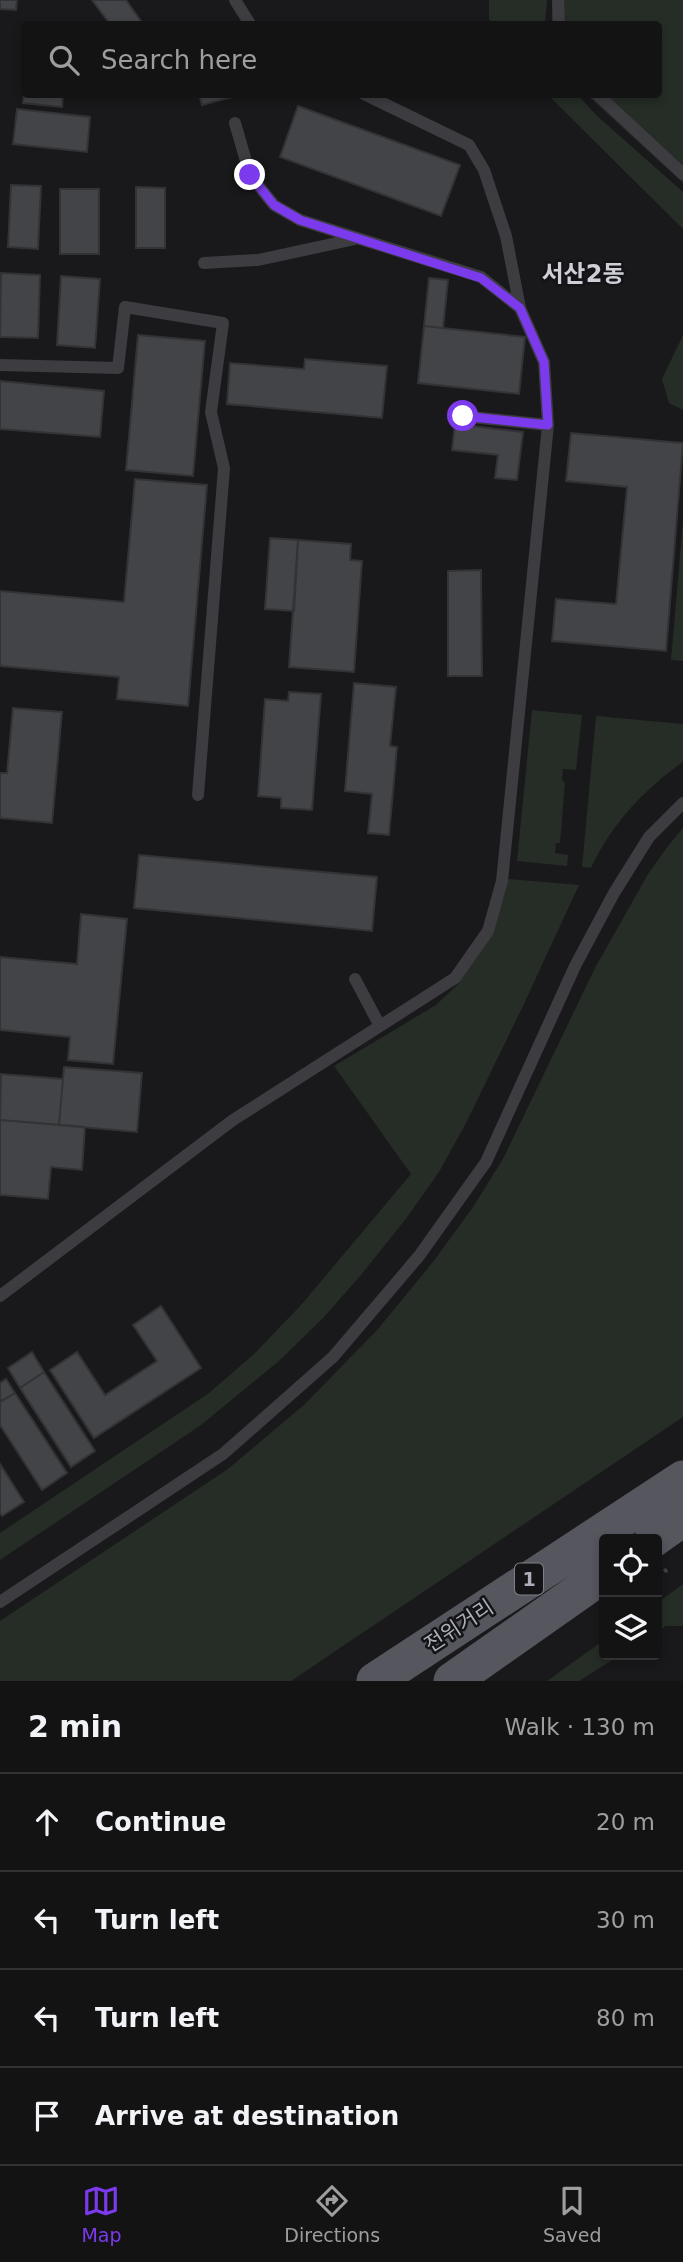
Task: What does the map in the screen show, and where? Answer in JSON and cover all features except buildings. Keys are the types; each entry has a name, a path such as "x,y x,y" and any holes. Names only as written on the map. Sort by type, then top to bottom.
{"main road":[{"name":"전위거리","path":"375,1681 683,1479"},
{"path":"660,1534 683,1518"},
{"name":"전위거리","path":"452,1681 599,1578"}],"lane":[{"path":"235,0 248,21"},
{"path":"558,0 559,21"},
{"path":"0,1296 233,1120 456,978 488,931 492,919 502,881 548,425 544,362 520,308 506,236 484,170 469,145 372,98"},
{"path":"601,98 683,174"},
{"path":"235,123 250,175 274,205 300,220 481,278 520,308"},
{"path":"204,262 258,260 356,239"},
{"path":"0,365 118,368 125,307 223,323 211,412 223,468 198,795"},
{"path":"463,416 548,425"},
{"path":"0,1602 223,1454 333,1357 394,1287 486,1162 575,966 614,893 649,837 683,803"},
{"path":"355,979 380,1026"}],"shaded area":[{"path":"489,0 547,0 545,21 489,19"},
{"path":"552,0 683,0 683,183 590,98 662,98 662,21 552,21"},
{"path":"551,98 581,98 596,115 683,192 683,229"},
{"path":"683,335 683,410 669,403 662,379"},
{"path":"683,521 683,661 671,660"},
{"path":"532,710 582,715 576,770 563,769 562,781 565,782 560,843 556,843 555,853 568,855 567,866 517,861"},
{"path":"596,716 683,724 683,762 655,784 630,809 608,837 591,868 582,867"},
{"path":"683,828 683,1417 291,1681 0,1681 0,1621 228,1469 305,1404 378,1329 433,1262 473,1207 503,1159 595,968 648,874"},
{"path":"508,879 579,885 466,1123 439,1172 405,1220 324,1317 279,1361 201,1425 0,1560 0,1533 209,1393 253,1355 302,1304 411,1174 334,1066 436,1005 458,984 493,933"},
{"path":"683,1584 683,1626 666,1626 662,1629 662,1599"},
{"path":"599,1644 599,1660 612,1660 579,1681 547,1681"}],"district":[{"name":"서산2동","path":"583,274"}],"route":[{"path":"250,175 274,205 300,220 481,278 520,308 544,362 548,425 463,416"}]}
